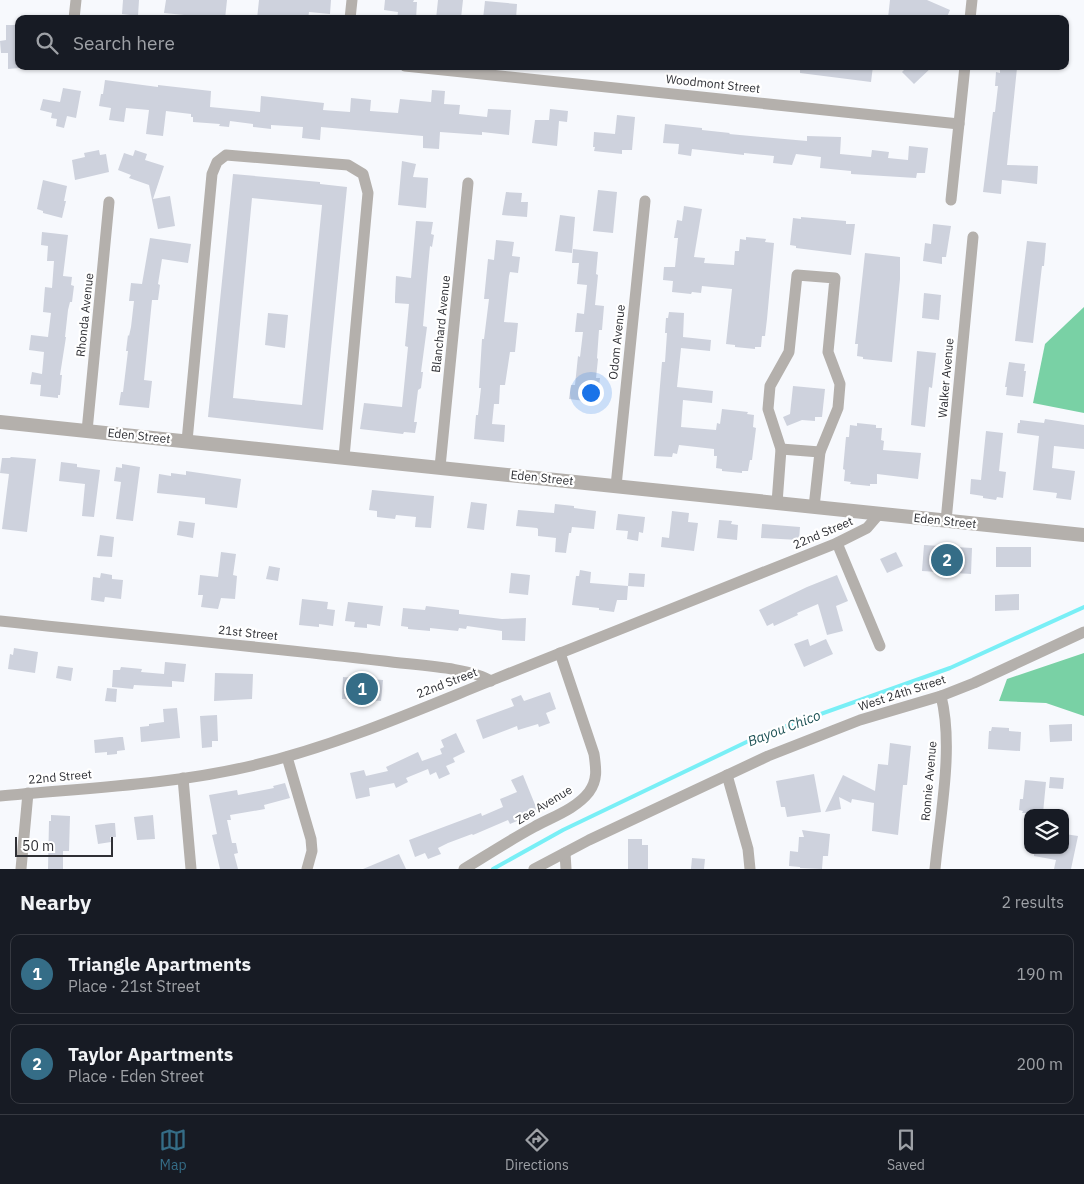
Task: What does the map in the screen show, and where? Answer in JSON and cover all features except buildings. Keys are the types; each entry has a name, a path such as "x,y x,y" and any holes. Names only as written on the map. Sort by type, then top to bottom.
{"street":[{"path":"74,15 76,0"},
{"path":"350,15 352,0"},
{"path":"970,15 972,0"},
{"name":"Woodmont Street","path":"443,70 959,124"},
{"path":"951,200 965,70"},
{"path":"187,441 212,174 217,162 226,155 348,165 363,174 368,193 344,457"},
{"name":"Blanchard Avenue","path":"440,467 468,183"},
{"name":"Odom Avenue","path":"616,486 645,201"},
{"name":"Rhonda Avenue","path":"87,431 109,202"},
{"name":"Walker Avenue","path":"946,521 973,237"},
{"path":"777,503 781,448 768,409 770,386 788,352 797,275 835,278 828,352 840,384 838,408 820,452 814,507"},
{"name":"Eden Street","path":"0,422 1084,535"},
{"path":"781,448 820,452"},
{"name":"22nd Street","path":"0,796 183,778 244,768 287,757 346,737 491,681 837,543 867,528 879,514"},
{"path":"837,543 880,646"},
{"name":"21st Street","path":"0,621 420,666 477,674 491,681"},
{"name":"West 24th Street","path":"534,869 648,812 768,756 860,720 941,696 974,683 1084,632"},
{"name":"Zee Avenue","path":"464,869 534,827 564,812 590,791 596,771 594,754 560,653"},
{"name":"Ronnie Avenue","path":"935,869 947,742 946,715 941,696"},
{"path":"287,757 311,839 312,851 308,869"},
{"path":"727,775 748,850 750,869"},
{"path":"183,778 191,869"},
{"path":"21,869 28,794"},
{"path":"565,853 566,869"}],"green space":[{"path":"1084,307 1084,413 1033,403 1045,344"},
{"path":"1084,653 1084,716 1046,703 999,701 1007,679"}],"waterway":[{"name":"Bayou Chico","path":"493,869 563,830 759,736 950,668 1084,607"}],"place":[{"name":"Taylor Apartments","path":"947,560"},
{"name":"Triangle Apartments","path":"362,689"}]}
